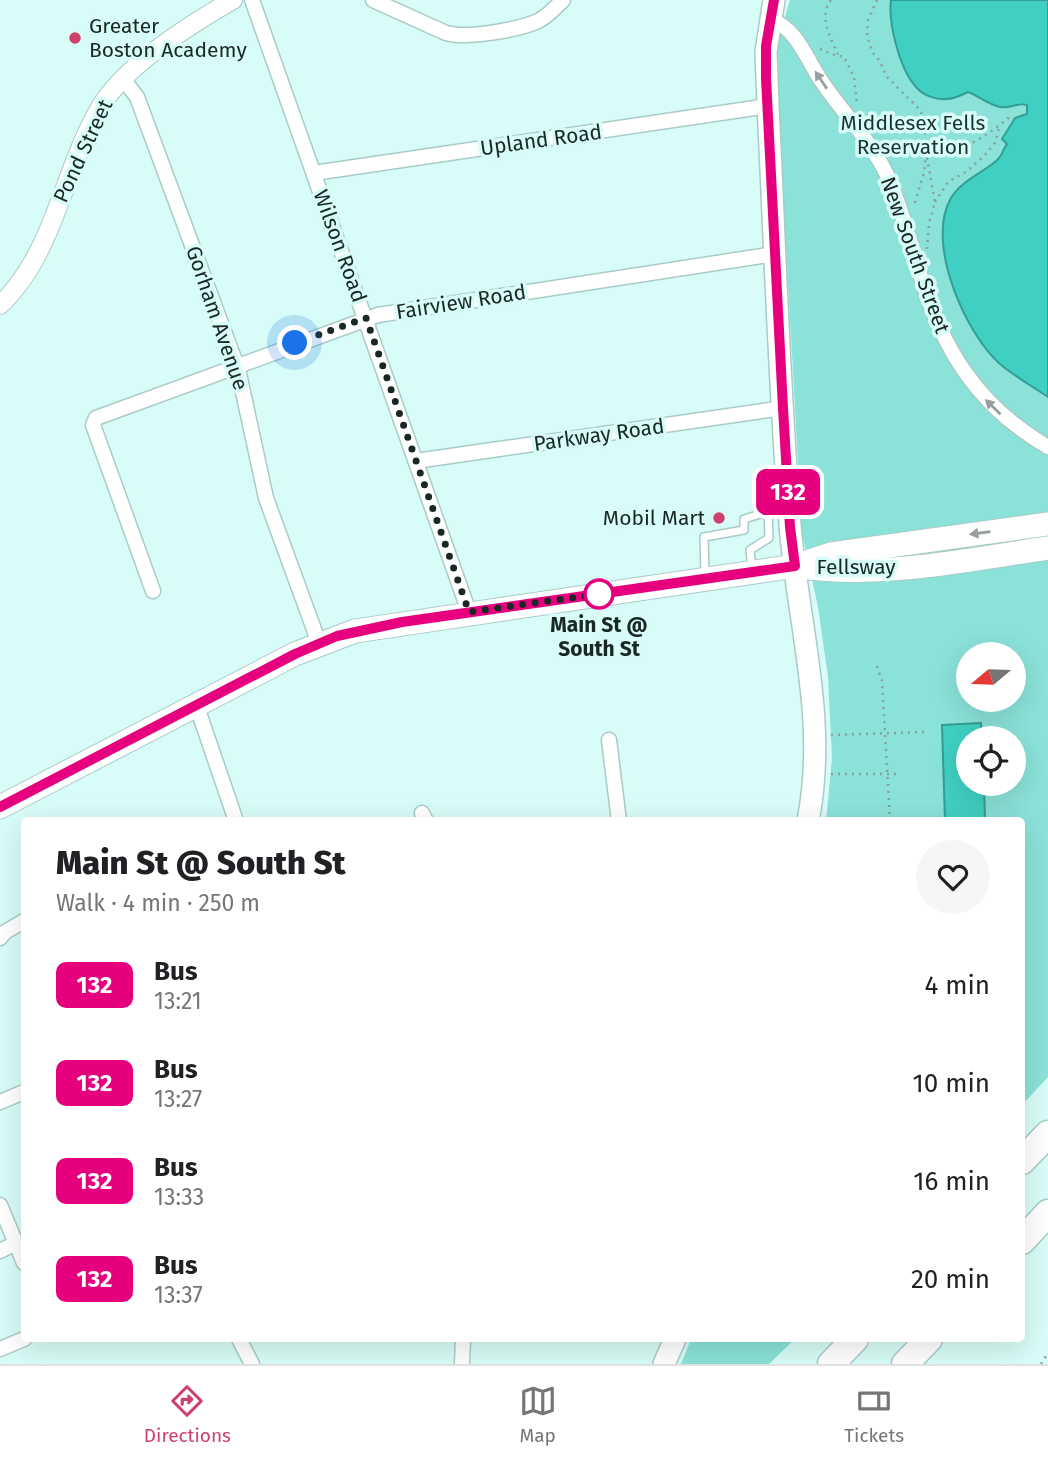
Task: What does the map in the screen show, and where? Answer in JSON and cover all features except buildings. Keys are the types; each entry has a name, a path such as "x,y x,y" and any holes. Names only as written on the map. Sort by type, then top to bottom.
{"highway":[{"path":"1025,1158 1048,1134"},
{"path":"1025,1238 1048,1213"},
{"path":"831,1364 852,1342"},
{"path":"905,1364 926,1342"}],"main road":[{"path":"772,10 766,58 783,408 778,509 795,566 813,692 814,765 808,817"},
{"name":"Fellsway","path":"795,566 831,554 1048,524"},
{"name":"Fellsway","path":"795,566 840,572 915,566 1048,548"},
{"path":"0,807 319,643 367,628 795,566"},
{"path":"664,1364 674,1342"}],"street":[{"name":"Pond Street","path":"0,305 27,271 42,242 92,122 109,94 123,79 180,33 233,0"},
{"name":"Wilson Road","path":"252,0 469,612"},
{"path":"373,0 446,33 463,35 534,23 548,15 563,0"},
{"name":"New South Street","path":"772,10 790,30 828,91 876,153 900,207 935,317 958,364 989,403 1018,429 1048,447"},
{"name":"Gorham Avenue","path":"123,79 137,97 237,365 266,498 319,643"},
{"name":"Upland Road","path":"314,173 768,106"},
{"name":"Fairview Road","path":"153,591 93,420 366,318 775,254"},
{"name":"Parkway Road","path":"416,461 783,408"},
{"path":"197,704 235,817"},
{"path":"609,740 619,817"},
{"path":"0,938 21,923"},
{"path":"0,1102 21,1093"},
{"path":"0,1205 21,1254"},
{"path":"0,1251 16,1243"},
{"path":"0,1349 21,1340"},
{"path":"241,1342 252,1364"},
{"path":"462,1364 463,1342"}],"lane":[{"path":"752,572 750,550 769,538 778,509"},
{"path":"705,579 704,537 744,530 744,519 778,509"}],"path":[{"path":"831,0 826,7 825,21 838,55"},
{"path":"877,0 868,20 867,36 887,78 923,113 926,152 935,202"},
{"path":"926,152 960,149 999,127 1012,115"},
{"path":"926,255 929,223 935,202 949,180 966,172 984,156 995,143 999,127"},
{"path":"915,213 914,203 924,173 926,152"},
{"path":"877,666 882,681 890,817"},
{"path":"827,735 926,732"},
{"path":"814,765 828,765 828,774 901,774"},
{"path":"1041,1364 1048,1353"}],"green space":[{"name":"Middlesex Fells Reservation","path":"790,0 1048,0 1048,1077 1025,1102 1025,817 826,817 832,758 828,677 818,607 802,533 779,121 778,39"},
{"path":"690,1342 792,1342 769,1364 681,1364"}],"shaded area":[{"path":"891,0 1048,0 1048,397 1000,364 974,331 953,286 943,238 944,216 951,198 960,187 1000,157 1007,144 1002,139 1015,118 1027,114 1027,105 1000,107 968,92 955,98 943,99 920,91 905,70 901,59 891,21"},
{"path":"981,723 981,726 956,726 956,796 984,796 985,817 945,817 942,725"}],"bus line":[{"name":"132","path":"0,807 295,654 337,636 402,622 795,566 790,527 766,78 766,46 774,0"}],"place":[{"name":"Greater Boston Academy","path":"75,38"},
{"name":"Mobil Mart","path":"719,518"},
{"name":"Main St @ South St","path":"599,594"}],"route":[{"path":"295,343 366,318 469,612 599,594"}]}
